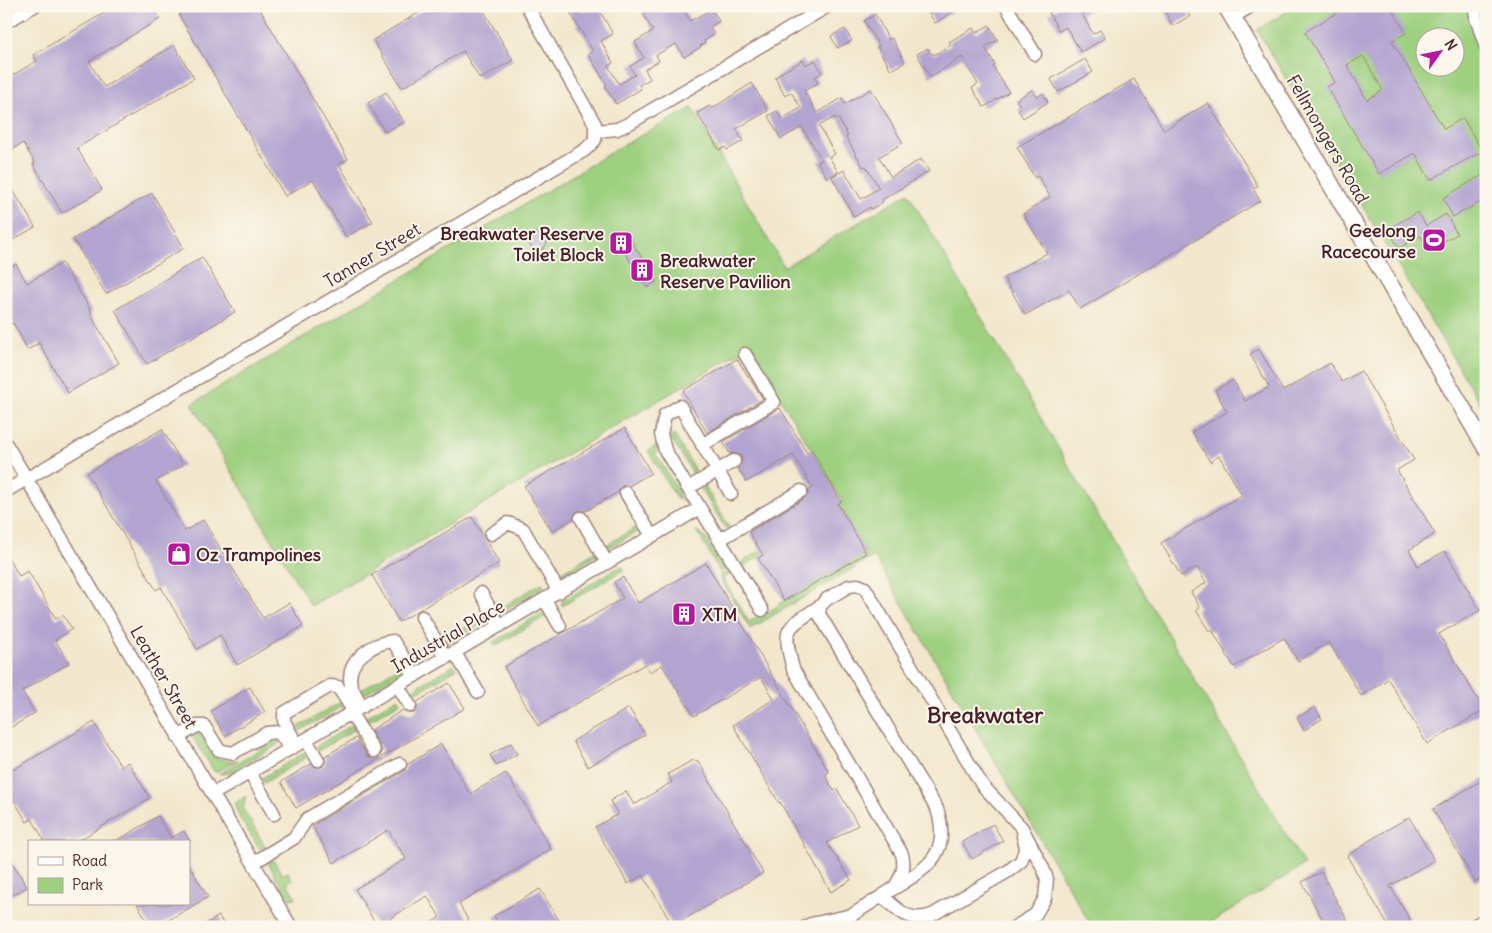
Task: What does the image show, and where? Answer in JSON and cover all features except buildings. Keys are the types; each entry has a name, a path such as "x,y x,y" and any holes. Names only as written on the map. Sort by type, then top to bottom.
{"main road":[{"name":"Fellmongers Road","path":"1230,12 1486,448"}],"street":[{"path":"6,22 34,6"},
{"path":"527,6 596,124 597,131 617,129 628,124 822,8"},
{"path":"1006,6 1035,54"},
{"path":"1230,12 1251,6"},
{"path":"1475,6 1476,18 1486,47"},
{"name":"Tanner Street","path":"6,491 585,150 596,140 597,131"},
{"path":"702,445 774,402 745,354"},
{"path":"731,494 680,406 666,415 661,434 665,450 762,610"},
{"name":"Leather Street","path":"6,444 291,927"},
{"path":"688,488 734,462"},
{"path":"719,540 801,491"},
{"path":"626,493 652,536"},
{"name":"Industrial Place","path":"213,794 700,508"},
{"path":"581,518 607,563"},
{"path":"491,534 508,523 523,529 559,592"},
{"path":"895,887 903,872 902,854 793,670 787,646 787,633 792,625 827,599 849,586 858,585 865,588 982,785 1022,828 1042,866 1047,879 1045,898 1035,915 1015,927"},
{"path":"481,593 500,626"},
{"path":"545,600 560,626"},
{"path":"806,927 811,924 852,915 933,862 940,846 942,824 937,809 819,614 820,606"},
{"path":"422,617 478,692"},
{"path":"356,711 351,685 352,664 362,654 381,642 393,641 415,676"},
{"path":"298,745 284,721 284,713 330,686 338,687 356,711 374,751"},
{"path":"398,686 410,706"},
{"path":"178,737 197,726 204,726 219,750 233,753 267,733 279,732 318,760"},
{"path":"253,863 294,838 307,819 400,764"},
{"path":"250,773 274,814"},
{"path":"882,896 902,913 913,918 932,915 1007,872 1021,861 1026,846 1022,828"},
{"path":"902,913 909,927"},
{"path":"1472,927 1486,919"}],"green space":[{"name":"Geelong Racecourse","path":"1296,6 1486,6 1486,413 1257,30"},
{"path":"692,108 784,267 908,193 1304,865 1204,927 1092,927 874,556 750,629 719,576 730,570 731,573 723,579 749,622 760,615 761,617 784,601 866,553 841,509 742,567 740,563 843,502 749,347 311,606 192,404 620,147"},
{"path":"674,435 698,475 695,477 673,441 668,444 668,439"},
{"path":"660,443 661,448 655,453 677,489 680,500 677,499 648,451"},
{"path":"704,485 729,527 726,529 701,489"},
{"path":"640,525 642,529 607,549 605,546"},
{"path":"696,530 705,537 721,565 726,564 728,567 720,572"},
{"path":"595,552 596,556 559,578 557,575"},
{"path":"621,566 625,569 562,606 562,601"},
{"path":"542,583 543,587 500,613 497,610"},
{"path":"542,613 546,616 495,646 492,643"},
{"path":"487,615 489,620 445,645 443,641"},
{"path":"402,665 404,670 364,694 359,691"},
{"path":"454,665 457,668 411,696 410,691"},
{"path":"398,698 401,702 365,723 364,718"},
{"path":"341,702 342,707 297,732 295,729"},
{"path":"352,725 355,729 318,751 317,746"},
{"path":"198,730 215,758 228,761 238,760 216,772 214,771 192,736"},
{"path":"278,739 280,743 230,773 219,774"},
{"path":"306,752 310,755 264,783 262,778"},
{"path":"246,796 243,809 266,848 260,849 241,820 235,806 235,803"},
{"path":"273,859 282,875 288,872 292,880 287,883 296,898 289,899 268,863"}],"place":[{"name":"Geelong Racecourse","path":"1434,240"},
{"name":"Breakwater Reserve Toilet Block","path":"621,243"},
{"name":"Breakwater Reserve Pavilion","path":"642,270"},
{"name":"Oz Trampolines","path":"179,554"},
{"name":"XTM","path":"684,614"}],"district":[{"name":"Breakwater","path":"985,715"}]}
